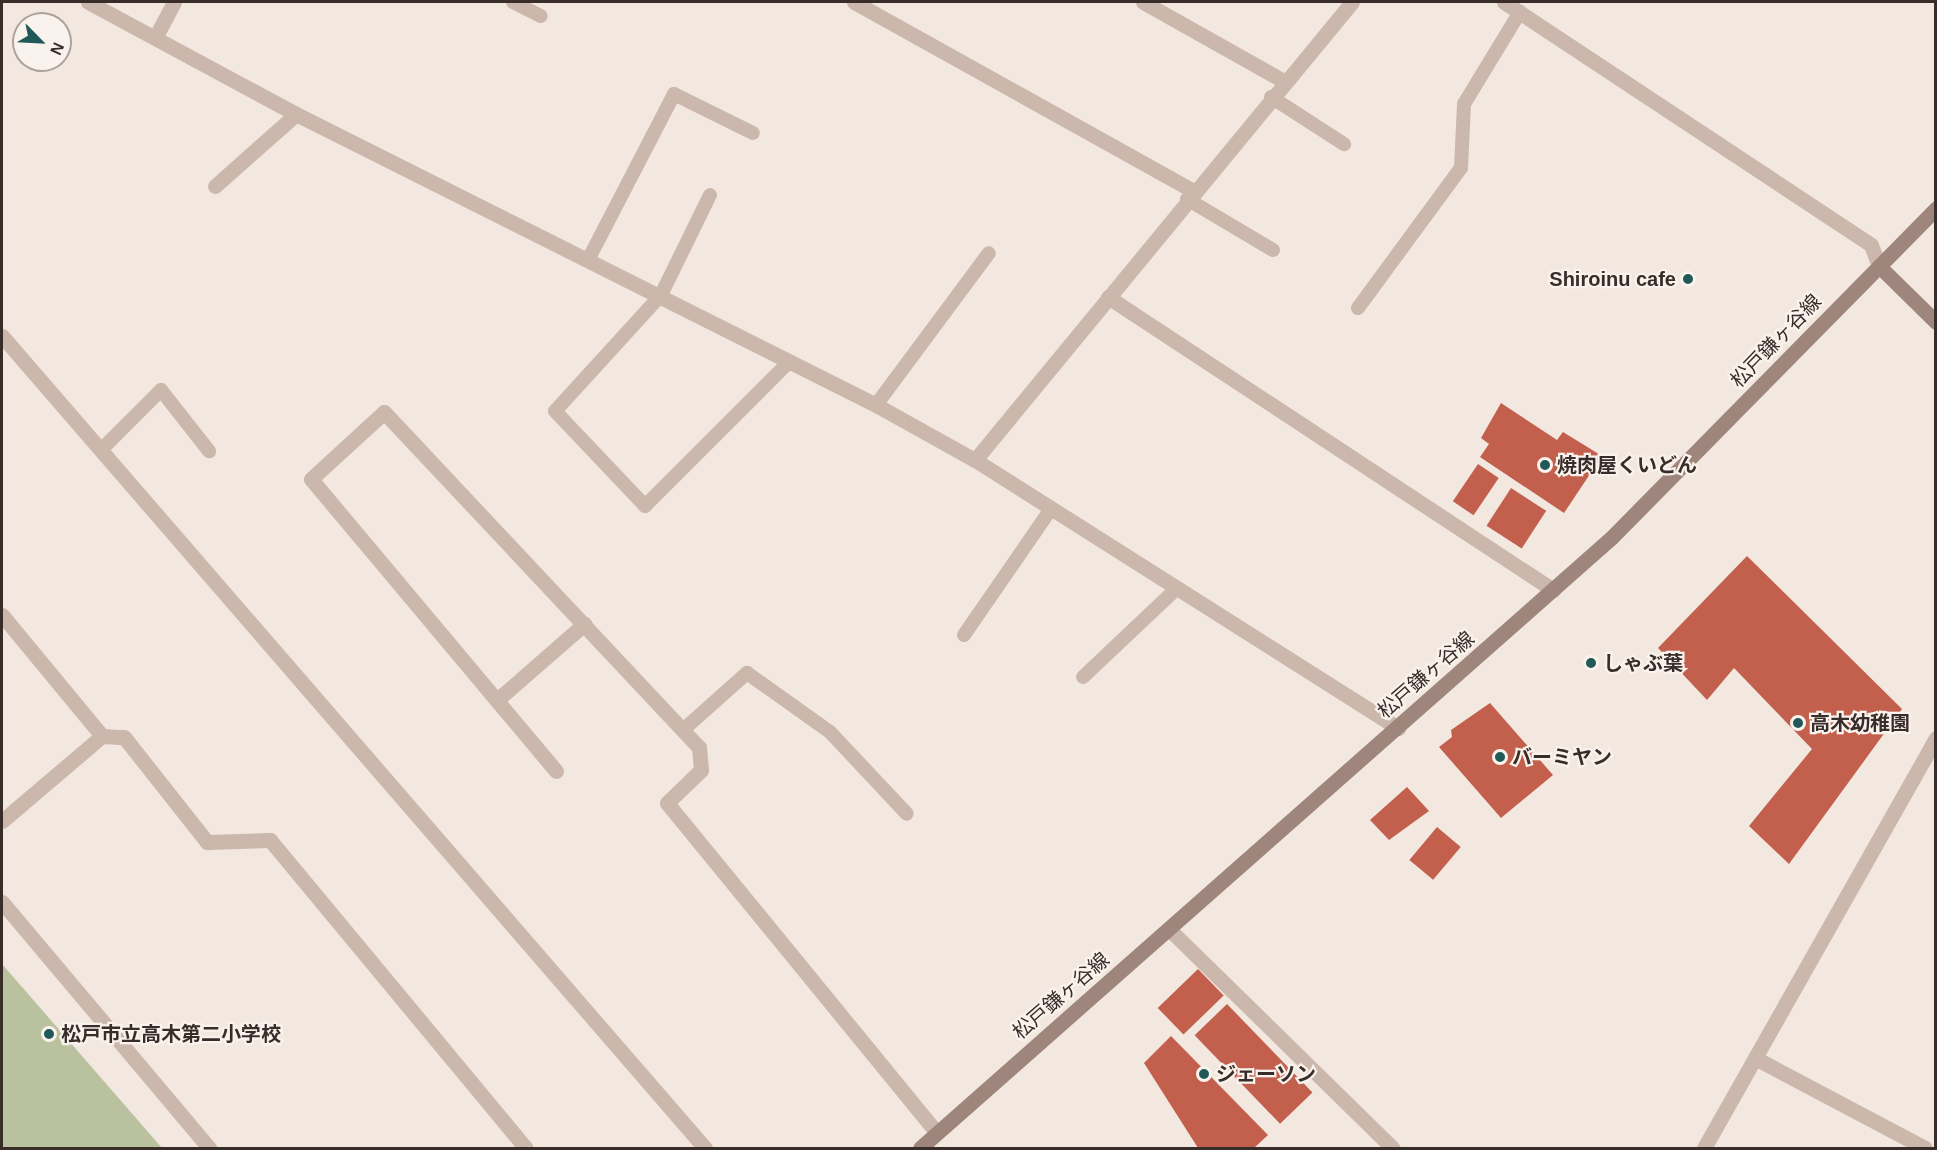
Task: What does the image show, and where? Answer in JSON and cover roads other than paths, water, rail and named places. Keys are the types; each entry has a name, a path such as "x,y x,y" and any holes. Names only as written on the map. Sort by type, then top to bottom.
{"main road":[{"name":"松戸鎌ヶ谷線","path":"920,1149 1553,591 1699,451 1935,207"},
{"path":"1879,266 1935,322"}],"street":[{"path":"88,2 156,36 296,114 661,295 788,363 876,405 975,460 1398,728"},
{"path":"156,36 174,2"},
{"path":"854,2 1190,195"},
{"path":"1143,2 1284,81"},
{"path":"975,460 1190,195 1352,2"},
{"path":"1504,2 1871,245 1879,266"},
{"path":"215,186 296,114"},
{"path":"1108,297 1553,591"},
{"path":"2,336 705,1149"},
{"path":"556,771 311,479 384,412 699,747 701,770 667,803 937,1133"},
{"path":"2,615 102,736"},
{"path":"497,700 584,624"},
{"path":"2,821 102,736 124,737 207,842 270,840 526,1149"},
{"path":"1704,1149 1935,738"},
{"path":"2,902 209,1149"},
{"path":"1169,929 1392,1148"},
{"path":"1755,1058 1925,1149"}],"lane":[{"path":"513,2 541,16"},
{"path":"1358,308 1461,168 1464,104 1520,12"},
{"path":"588,260 675,94 753,133"},
{"path":"1271,97 1344,144"},
{"path":"710,195 661,295 555,411 645,506 788,363"},
{"path":"1190,195 1273,250"},
{"path":"876,405 989,253"},
{"path":"101,450 161,390 209,451"},
{"path":"964,635 1051,508"},
{"path":"1083,677 1176,589"},
{"path":"683,730 747,673 830,732 907,814"}],"place":[{"name":"Shiroinu cafe","path":"1688,279"},
{"name":"焼肉屋くいどん","path":"1545,465"},
{"name":"しゃぶ葉","path":"1591,663"},
{"name":"高木幼稚園","path":"1798,723"},
{"name":"バーミヤン","path":"1500,757"},
{"name":"松戸市立高木第二小学校","path":"49,1034"},
{"name":"ジェーソン","path":"1204,1074"}]}
